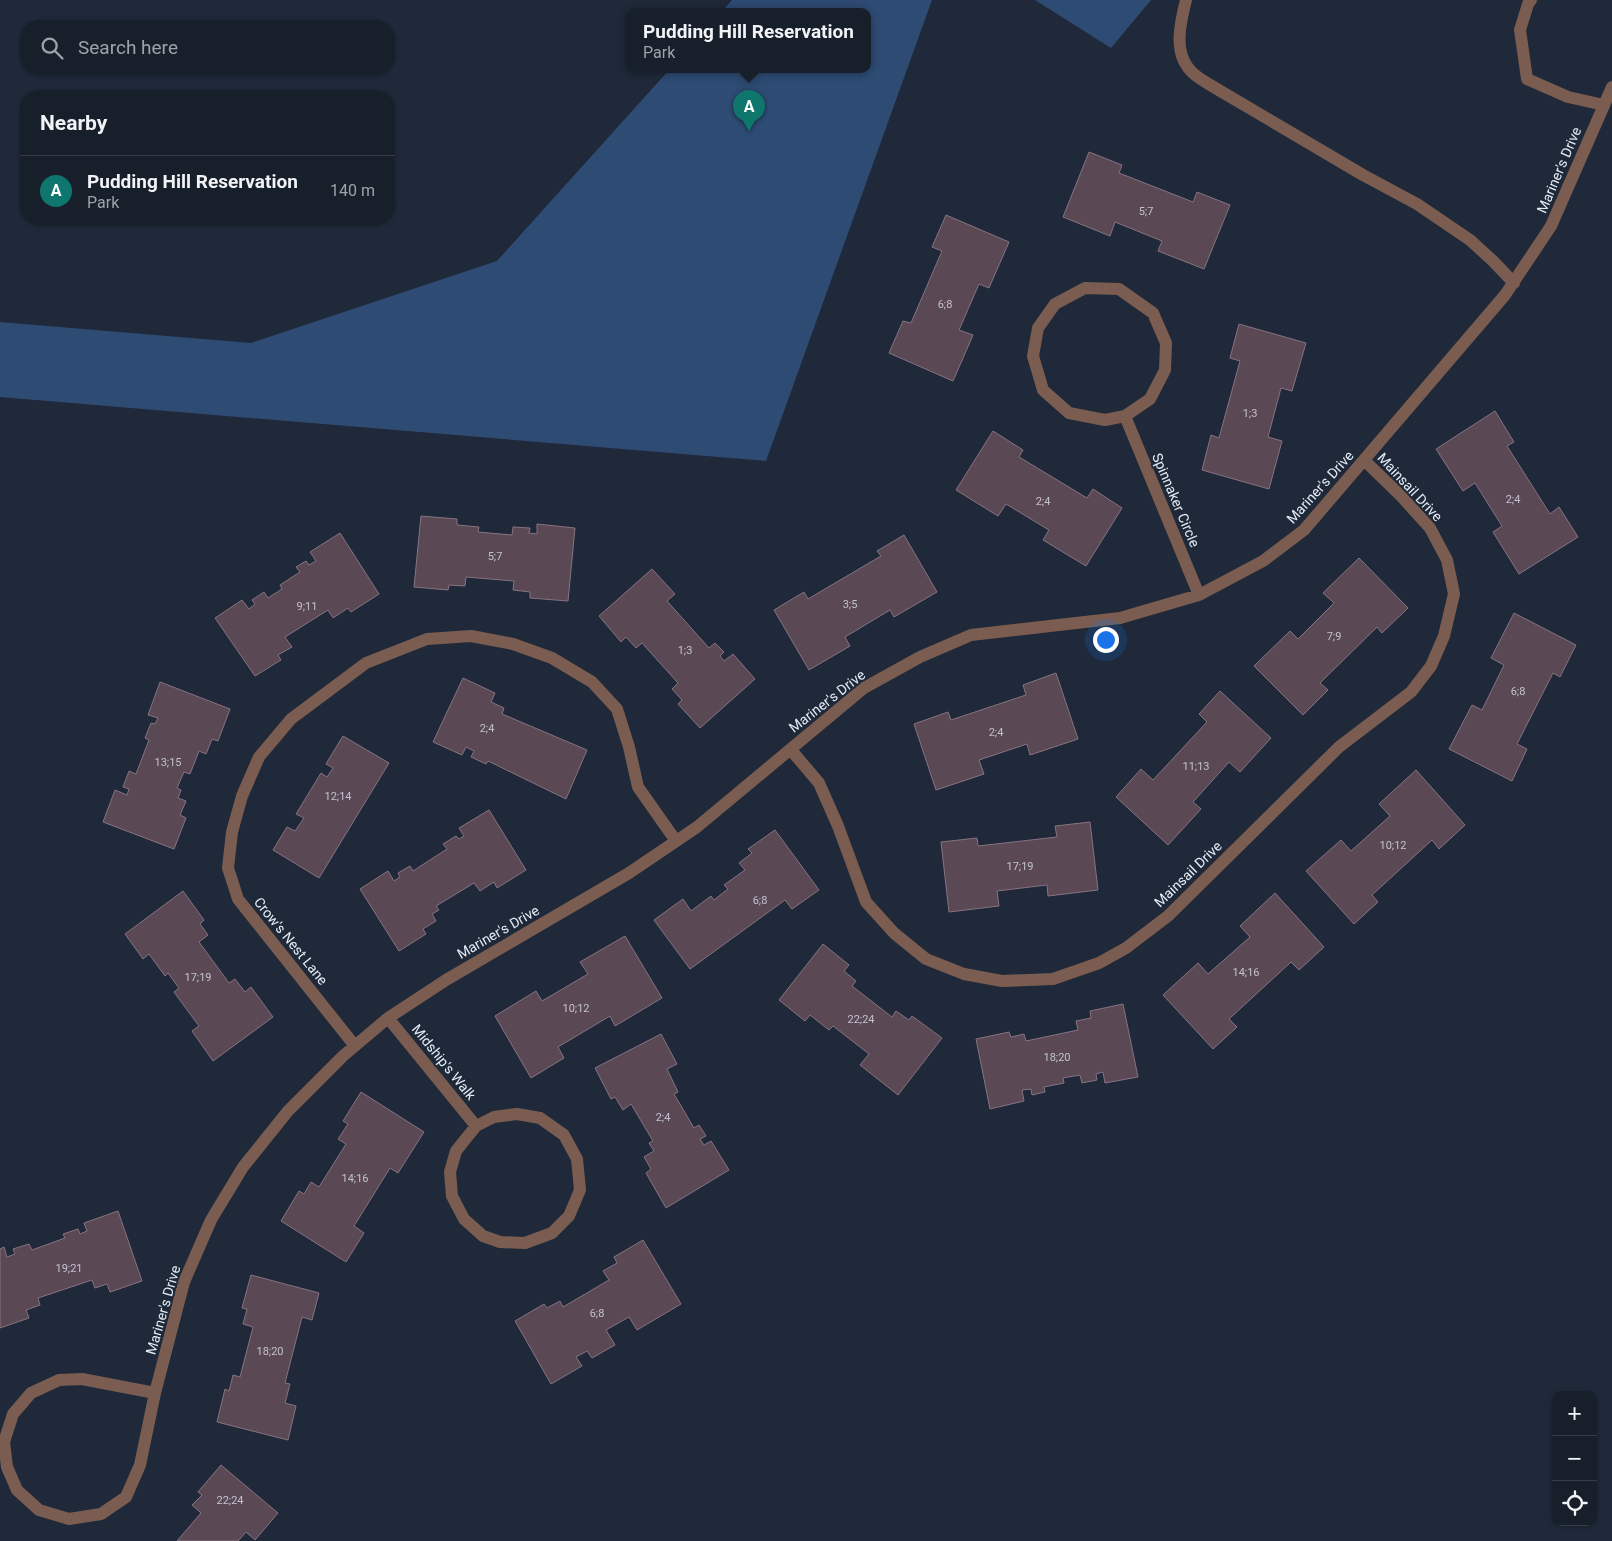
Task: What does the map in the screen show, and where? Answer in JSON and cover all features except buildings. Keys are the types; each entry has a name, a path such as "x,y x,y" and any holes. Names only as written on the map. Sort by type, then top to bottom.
{"street":[{"path":"1186,0 1179,31 1179,45 1185,64 1194,74 1312,145 1417,204 1470,240 1514,283"},
{"path":"1532,0 1528,4 1520,30 1527,79 1568,97 1604,105"},
{"name":"Mariner's Drive","path":"155,1394 82,1379 59,1380 31,1393 13,1414 4,1442 7,1467 17,1490 39,1510 69,1519 101,1514 126,1497 140,1465 155,1394 184,1282 211,1220 243,1167 288,1110 388,1018 446,980 629,873 697,827 864,688 920,657 971,635 1120,618 1199,595 1263,561 1304,530 1506,295 1551,226 1612,86"},
{"path":"1084,288 1119,289 1153,313 1166,342 1165,370 1150,399 1125,416 1105,420 1069,413 1043,390 1033,356 1038,328 1055,304 1084,288"},
{"name":"Spinnaker Circle","path":"1125,416 1199,595"},
{"name":"Mainsail Drive","path":"790,750 819,783 838,826 866,902 894,933 926,958 964,974 1002,981 1054,979 1099,963 1126,948 1168,916 1339,747 1411,692 1431,666 1444,636 1454,594 1447,560 1430,528 1364,460"},
{"name":"Crow's Nest Lane","path":"356,1046 238,899 228,868 232,832 242,796 259,757 291,719 366,663 427,639 472,636 513,644 552,658 592,682 617,709 629,747 638,788 676,841"},
{"name":"Midship's Walk","path":"388,1018 476,1126"},
{"path":"517,1114 540,1118 564,1135 577,1159 580,1190 569,1216 552,1233 525,1243 500,1242 483,1236 464,1219 452,1196 450,1172 456,1151 476,1126 494,1117 517,1114"}],"shaded area":[{"path":"732,0 932,0 766,461 0,397 0,322 251,343 497,261 666,73 871,73 871,8 725,8"},
{"path":"1035,0 1151,0 1111,48"}],"place":[{"name":"Pudding Hill Reservation","path":"749,131"}]}
